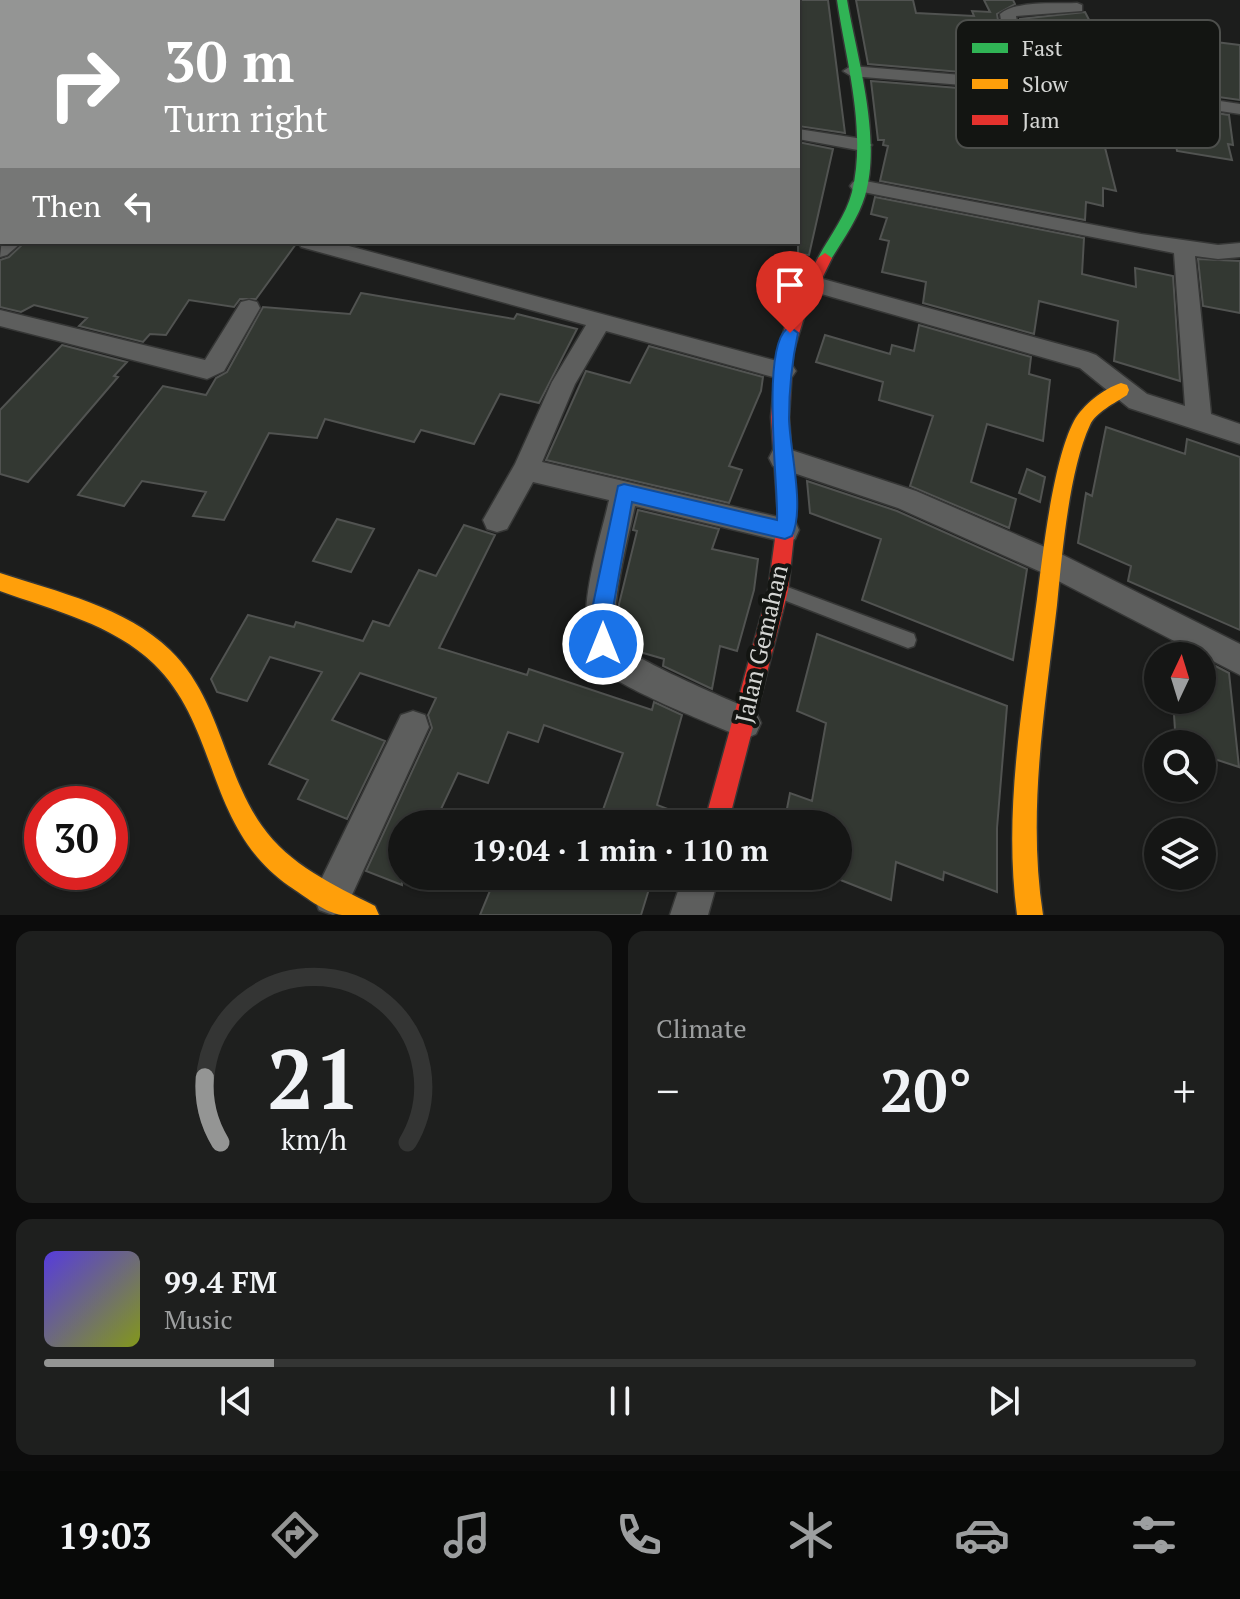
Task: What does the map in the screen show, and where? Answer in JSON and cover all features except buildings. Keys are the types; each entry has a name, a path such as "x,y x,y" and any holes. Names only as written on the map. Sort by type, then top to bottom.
{"street":[{"name":"Jalan Gemahan","path":"720,810 778,591 787,516 780,417 790,333 860,186 863,145 842,0"},
{"path":"1009,20 1008,14 1018,9 1077,8"},
{"path":"851,71 956,79"},
{"path":"1220,106 1240,109"},
{"path":"800,134 863,145"},
{"path":"860,186 1184,248 1218,252 1240,250"},
{"path":"325,244 360,248 600,321 784,371"},
{"path":"1184,248 1199,422"},
{"path":"812,284 1088,361 1102,369 1121,390 1144,404 1240,434"},
{"path":"0,318 207,370 216,365 249,308"},
{"path":"497,520 526,469 564,382 600,321"},
{"path":"1030,915 1024,883 1029,755 1051,563 1081,425 1089,412 1121,390"},
{"path":"782,458 906,499 1051,563 1240,660"},
{"path":"526,469 785,530"},
{"path":"624,492 601,614 605,647 613,659 629,669 745,723"},
{"path":"0,582 130,635 159,654 179,675 190,694 234,800 270,855 298,878 366,915"},
{"path":"332,897 413,727"},
{"path":"689,915 697,890"}],"lane":[{"path":"778,591 908,640"}],"traffic: fast":[{"path":"825,258 853,209 862,171 858,96 842,0"}],"traffic: slow":[{"path":"1030,915 1024,857 1025,796 1059,518 1081,425 1089,412 1121,390"},
{"path":"0,582 105,620 144,642 161,656 192,695 240,812 264,848 304,881 366,915"}],"traffic: jam":[{"path":"720,810 778,591 787,516 780,417 785,353 798,311 825,258"}],"route":[{"path":"603,644 601,614 624,492 785,530 787,516 780,417 785,353 790,333"}]}
